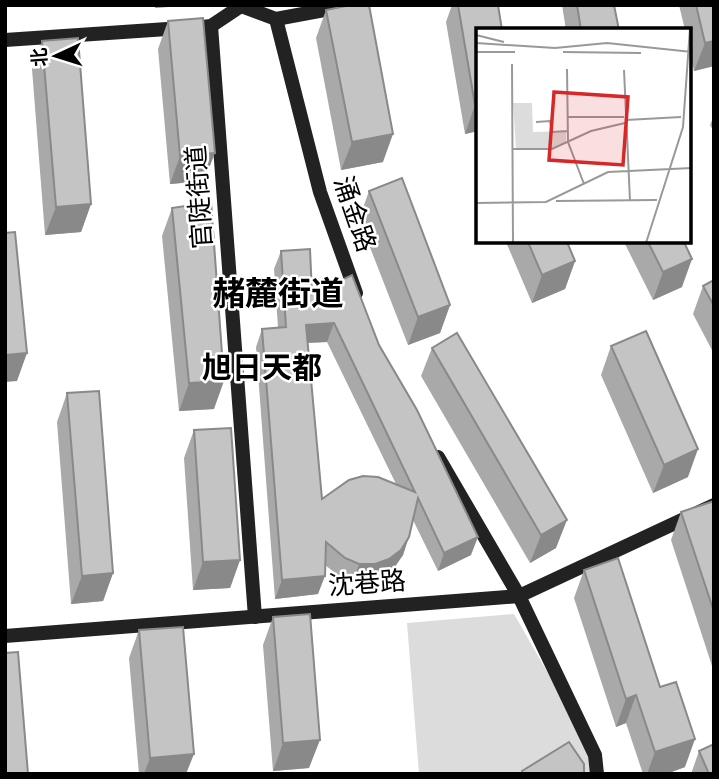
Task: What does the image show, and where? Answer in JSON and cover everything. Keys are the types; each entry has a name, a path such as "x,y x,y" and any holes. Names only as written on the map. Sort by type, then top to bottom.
{"street":[{"path":"5,40 211,26 241,5 276,19 351,5"},
{"name":"涌金路","path":"276,19 320,192 362,308"},
{"name":"官陡街道","path":"211,26 255,617"},
{"path":"429,442 519,596 595,755 597,774"},
{"name":"沈巷路","path":"5,636 519,596 714,505"}],"shaded area":[{"path":"514,614 595,755 596,774 419,774 407,623"}],"building":[{"path":"369,5 393,134 352,142 326,10"},
{"path":"458,5 498,5 502,28 476,28 475,105"},
{"path":"577,5 614,5 619,28 581,28"},
{"path":"696,5 714,5 714,41 705,43"},
{"path":"203,18 215,153 180,156 168,21"},
{"path":"78,38 91,204 56,207 42,41"},
{"path":"402,178 450,305 418,317 369,191"},
{"path":"211,202 224,381 189,383 172,208"},
{"path":"15,232 27,353 5,355 5,233"},
{"path":"528,243 567,243 575,261 542,275"},
{"path":"648,243 684,243 692,259 663,272"},
{"path":"310,249 312,294 352,275 379,345 417,410 478,537 444,553 418,498 409,537 401,550 389,559 375,564 359,564 345,558 326,542 325,576 282,580 262,329 286,327 281,251","holes":["334,323 415,492 378,477 363,476 349,480 322,499 306,325"]},
{"path":"714,280 714,306 703,286"},
{"path":"646,331 698,449 664,465 611,346"},
{"path":"457,333 567,520 541,535 432,348"},
{"path":"99,391 113,573 82,576 67,393"},
{"path":"231,428 240,560 203,562 194,430"},
{"path":"714,501 714,612 681,512"},
{"path":"618,558 660,687 676,682 695,739 655,752 636,695 626,699 584,570"},
{"path":"310,614 320,740 283,743 273,617"},
{"path":"183,627 194,754 150,758 139,630"},
{"path":"18,652 28,774 5,774 5,653"},
{"path":"569,742 584,764 584,774 522,774 522,771"},
{"path":"714,744 714,774 709,774 699,751"}],"district":[{"name":"赭麓街道","path":"278,293"},
{"name":"旭日天都","path":"262,368"}]}
